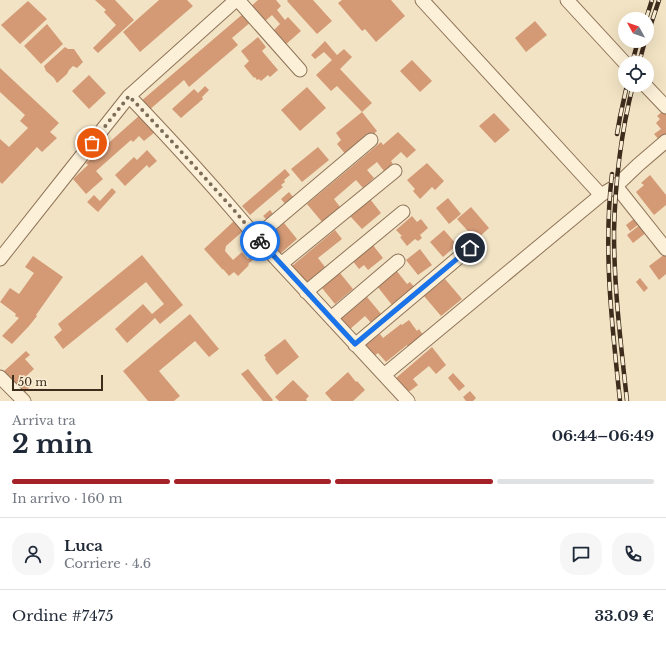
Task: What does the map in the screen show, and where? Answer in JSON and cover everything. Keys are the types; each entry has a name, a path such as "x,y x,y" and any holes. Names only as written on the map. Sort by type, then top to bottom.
{"street":[{"path":"0,259 129,96 237,0 300,70"},
{"path":"422,0 601,195"},
{"path":"567,0 619,56"},
{"path":"652,92 666,107"},
{"path":"129,96 234,210 256,238 408,401"},
{"path":"256,238 371,140"},
{"path":"384,375 601,195 616,186 666,141"},
{"path":"281,264 395,171"},
{"path":"616,186 666,249"},
{"path":"306,292 403,212"},
{"path":"355,344 470,248"},
{"path":"331,318 398,261"},
{"path":"0,377 24,401"}],"building":[{"path":"95,0 115,0 134,20 98,53 93,48 116,25 104,12 106,10"},
{"path":"159,0 187,0 193,6 140,52 123,32"},
{"path":"258,0 276,0 281,6 277,10 285,20 288,17 301,31 284,46 272,32 280,24 272,15 263,23 249,8"},
{"path":"313,0 332,21 317,34 287,1"},
{"path":"342,0 391,0 405,16 376,42 365,29 362,31 338,3"},
{"path":"28,1 47,19 20,44 1,25"},
{"path":"244,13 252,21 232,38 238,45 189,87 184,80 148,111 140,102"},
{"path":"535,21 547,35 526,52 515,38"},
{"path":"47,24 63,44 41,64 24,46"},
{"path":"258,37 266,47 262,51 278,70 270,77 268,75 261,81 259,79 257,80 255,77 254,78 244,66 249,61 241,51"},
{"path":"325,41 337,55 344,49 352,57 340,69 372,103 362,112 337,86 331,91 316,75 332,60 324,52 315,59 311,55"},
{"path":"65,47 68,49 74,49 83,62 77,68 73,66 57,83 46,71 44,66"},
{"path":"412,60 432,81 420,92 400,71"},
{"path":"0,68 59,123 50,132 57,138 42,152 37,147 2,184 0,182 0,139 9,147 28,128 20,121 25,115 0,92"},
{"path":"89,75 106,93 89,109 72,91"},
{"path":"205,86 209,90 202,97 203,99 181,118 172,109 194,89 198,93"},
{"path":"307,87 326,108 300,131 281,110"},
{"path":"664,110 666,112 666,136 660,141 654,134 661,129 656,123 660,119 657,116"},
{"path":"362,112 377,131 347,156 337,144 341,140 336,133"},
{"path":"494,113 510,130 495,143 479,126"},
{"path":"140,115 155,132 144,141 139,136 133,142 131,140 96,171 103,179 86,194 73,179 88,165 86,163"},
{"path":"398,132 416,150 407,158 401,152 391,161 393,164 384,171 377,162 367,170 374,178 363,188 356,180 334,199 340,207 322,222 307,204 381,142 383,145"},
{"path":"318,147 329,160 302,182 291,169"},
{"path":"147,150 157,161 149,168 147,165 125,186 115,175 134,157 137,160"},
{"path":"427,163 444,181 435,190 432,187 420,199 413,191 415,189 407,180"},
{"path":"285,169 290,175 281,185 283,187 250,215 242,206"},
{"path":"650,175 666,195 666,205 654,215 636,192 644,185 641,183"},
{"path":"112,188 116,192 98,212 87,202 94,195 100,201"},
{"path":"289,192 294,198 286,205 281,199"},
{"path":"448,198 461,214 449,224 436,208"},
{"path":"370,199 381,213 362,229 350,216"},
{"path":"471,207 489,228 476,240 457,219"},
{"path":"270,210 274,215 267,220 263,216"},
{"path":"412,216 417,222 421,219 428,228 420,235 422,238 418,241 415,239 407,246 400,237 402,236 396,230"},
{"path":"635,218 639,224 630,231 626,225"},
{"path":"234,221 243,231 226,246 225,251 233,260 242,252 248,259 255,253 258,256 248,264 249,265 238,276 234,272 229,276 204,249"},
{"path":"284,223 297,239 280,254 266,238"},
{"path":"641,224 647,232 633,243 627,235"},
{"path":"335,230 342,239 318,258 325,267 306,283 292,266"},
{"path":"444,230 457,245 443,257 430,242"},
{"path":"372,244 383,258 368,270 364,265 359,269 352,260"},
{"path":"420,249 432,265 418,275 406,260"},
{"path":"665,254 666,274 659,280 649,266"},
{"path":"142,255 183,305 160,324 155,318 127,343 115,329 143,304 152,314 164,304 146,282 63,349 54,337 62,330 58,324"},
{"path":"33,256 63,277 36,315 37,316 12,344 2,336 19,318 0,302 10,288 19,294 34,273 25,267"},
{"path":"396,270 407,284 410,282 416,289 396,305 392,305 377,286"},
{"path":"340,273 353,289 335,304 322,288"},
{"path":"640,278 648,288 644,292 636,282"},
{"path":"445,279 462,299 441,316 424,296"},
{"path":"367,297 382,315 372,324 365,316 349,330 340,320"},
{"path":"190,314 219,349 209,357 195,341 159,371 180,396 174,401 148,401 123,371"},
{"path":"409,320 417,331 419,329 423,335 408,347 407,345 386,362 378,353 374,356 365,345 380,334 383,338 401,324 402,325"},
{"path":"285,339 299,357 277,375 265,359 266,358 264,355"},
{"path":"432,347 446,365 436,374 429,366 413,379 418,385 410,391 407,391 396,378"},
{"path":"26,351 30,355 25,359 34,369 23,379 30,387 23,394 3,372"},
{"path":"248,369 273,400 272,401 263,401 241,374"},
{"path":"348,372 365,390 353,401 332,401 325,393"},
{"path":"453,373 465,386 459,391 448,378"},
{"path":"293,380 309,396 306,399 307,401 279,401 275,397"},
{"path":"470,391 476,398 473,401 466,401 463,397"}],"railway":[{"path":"648,12 652,0"},
{"path":"654,15 659,0"},
{"path":"634,56 636,48"},
{"path":"641,56 643,48"},
{"path":"617,134 625,92"},
{"path":"627,401 620,338 614,232 619,158 631,92"},
{"path":"612,174 609,202 608,259 620,401"}],"way so far":[{"path":"92,143 129,96 234,210 260,241"}],"route":[{"path":"260,241 355,344 470,248"}]}
